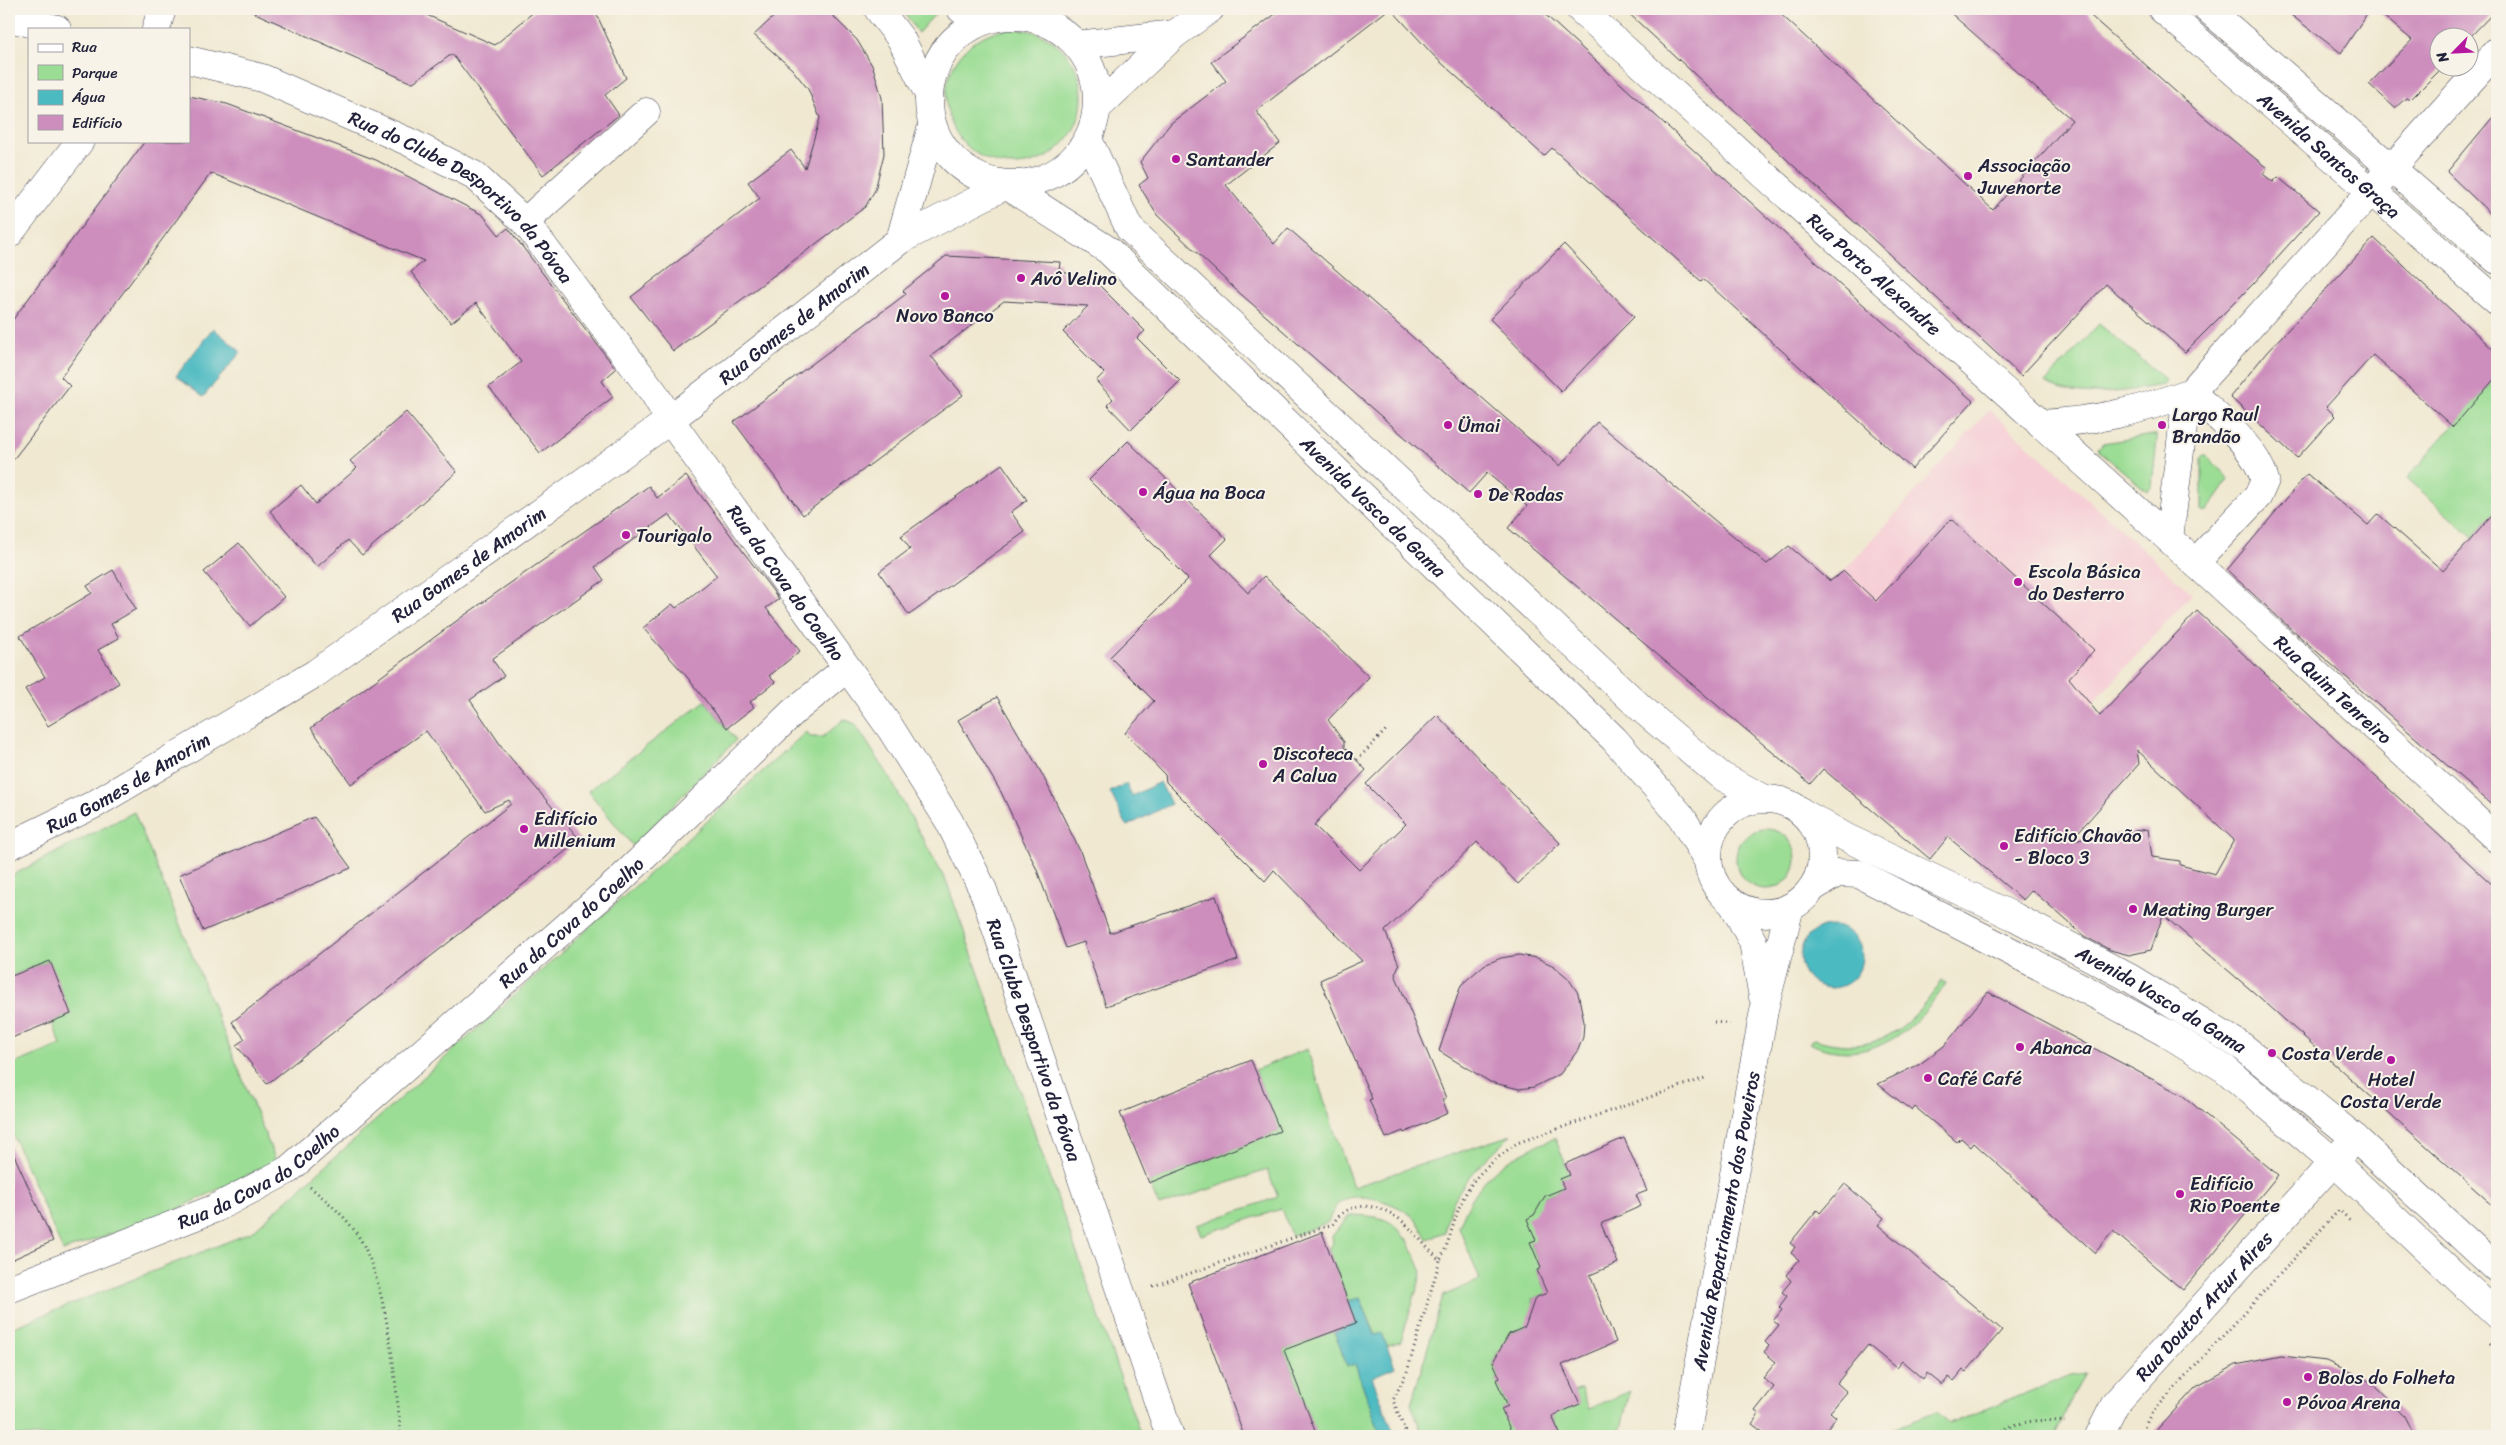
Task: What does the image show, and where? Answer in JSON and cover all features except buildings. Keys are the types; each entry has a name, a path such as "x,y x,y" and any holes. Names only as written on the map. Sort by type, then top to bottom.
{"street":[{"path":"156,28 162,9"},
{"path":"878,9 901,39 928,93 932,126 948,155 975,176 1006,185 1039,181 1068,165 1088,139 1098,107 1094,74 1077,45 1051,24 1019,15 987,19 958,35 937,61 928,93"},
{"path":"961,9 987,19"},
{"path":"1098,107 1175,34 1210,9"},
{"name":"Rua Porto Alexandre","path":"1580,9 2169,539"},
{"name":"Avenida Santos Graça","path":"2162,9 2497,301"},
{"name":"Avenida Santos Graça","path":"2208,9 2497,260"},
{"path":"9,18 53,28"},
{"path":"1077,45 1175,34"},
{"path":"2169,539 2184,419 2192,392 2497,51"},
{"name":"Rua do Clube Desportivo da Póvoa","path":"190,60 262,78 408,142 474,175 526,222 654,393 670,420"},
{"path":"526,222 646,112"},
{"path":"900,240 932,126"},
{"name":"Avenida Vasco da Gama","path":"1088,139 1129,228 1642,709 1721,776 1763,798"},
{"path":"9,234 79,142"},
{"name":"Avenida Vasco da Gama","path":"1006,185 1108,250 1614,739 1681,816 1708,861"},
{"name":"Rua Gomes de Amorim","path":"9,846 95,804 316,673 670,420 900,240 1006,185"},
{"path":"2040,424 2084,422 2116,416 2152,407 2192,392"},
{"path":"2192,392 2249,450 2260,465 2265,480 2258,496 2195,562"},
{"name":"Rua da Cova do Coelho","path":"9,1289 216,1208 288,1170 620,880 793,712 847,668 670,420"},
{"name":"Rua Quim Tenreiro","path":"2169,539 2497,839"},
{"name":"Rua Clube Desportivo da Póvoa","path":"847,668 891,729 949,821 983,890 1170,1436"},
{"path":"1763,798 1791,805 1803,813 1813,826 1820,840 1822,857 1819,873 1812,888 1790,907 1776,912 1761,913 1746,910 1733,904 1720,892 1711,877 1708,861 1709,843 1714,829 1722,816 1734,807 1748,801 1763,798"},
{"name":"Avenida Vasco da Gama","path":"1803,813 1847,838 2015,917 2128,977 2243,1047 2355,1138 2497,1270"},
{"name":"Avenida Vasco da Gama","path":"1812,888 1837,873 1859,874 2082,988 2168,1034 2224,1069 2334,1162 2416,1240 2491,1327"},
{"name":"Avenida Repatriamento dos Poveiros","path":"1733,904 1753,942 1765,1005"},
{"name":"Avenida Repatriamento dos Poveiros","path":"1686,1436 1765,1005 1790,907"},
{"name":"Rua Doutor Artur Aires","path":"2099,1436 2115,1404 2355,1138"},
{"name":"Avenida Vasco da Gama","path":"2416,1240 2444,1248 2491,1292 2497,1294"}],"path":[{"path":"1357,760 1386,730"},
{"path":"1407,1436 1393,1400 1407,1372 1440,1260 1448,1246 1458,1210 1467,1190 1497,1158 1517,1143 1708,1077"},
{"path":"288,1170 326,1200 348,1222 364,1246 381,1301 391,1354 401,1436"},
{"path":"1153,1286 1333,1224 1338,1216 1349,1208 1369,1206 1395,1215 1440,1260"},
{"path":"2140,1436 2151,1414 2339,1210 2353,1223"},
{"path":"2491,1327 2497,1350"},
{"path":"1992,1436 2001,1430 2024,1422 2048,1420 2065,1422"}],"shaded area":[{"name":"Escola Básica do Desterro","path":"1989,410 2192,594 2046,755 1844,571"}],"green space":[{"path":"902,9 930,9 937,12 918,33"},
{"path":"1014,29 1040,34 1052,40 1062,49 1071,59 1077,71 1082,97 1077,123 1071,135 1062,145 1052,154 1040,160 1014,165 988,160 976,154 966,145 957,135 951,123 946,97 951,71 957,59 966,49 976,40 988,34"},
{"path":"2099,324 2166,380 2163,385 2119,392 2087,393 2058,389 2045,383"},
{"path":"2497,376 2497,510 2473,537 2407,478"},
{"path":"2157,435 2157,440 2152,486 2147,491 2100,452 2098,448 2103,443"},
{"path":"2205,454 2229,479 2205,512 2202,510 2202,457"},
{"path":"705,701 736,740 633,846 588,791"},
{"path":"844,719 855,724 887,773 947,883 1141,1436 9,1436 9,1329 252,1232 806,732 811,737 823,737"},
{"path":"134,812 276,1161 174,1211 63,1251 9,1126 9,1066 61,1045 52,1022 71,1014 49,961 9,977 9,877"},
{"path":"1760,829 1772,829 1783,834 1791,842 1796,853 1794,871 1783,884 1772,889 1760,889 1749,884 1741,876 1736,865 1736,853 1741,842 1749,834"},
{"path":"1942,980 1946,983 1921,1016 1888,1041 1870,1049 1851,1052 1830,1050 1809,1043 1814,1039 1836,1044 1855,1045 1873,1042 1888,1035 1903,1026 1917,1013"},
{"path":"1307,1049 1353,1187 1511,1135 1479,1167 1460,1190 1448,1217 1445,1232 1427,1239 1415,1219 1408,1213 1377,1199 1354,1197 1344,1200 1337,1205 1328,1222 1292,1236 1281,1209 1201,1235 1197,1225 1278,1197 1267,1170 1159,1206 1149,1183 1279,1131 1255,1070"},
{"path":"1555,1138 1570,1175 1564,1188 1545,1196 1536,1240 1530,1243 1541,1268 1537,1270 1547,1293 1532,1299 1536,1311 1529,1315 1529,1325 1509,1334 1506,1339 1509,1347 1498,1352 1493,1362 1500,1378 1496,1380 1508,1406 1512,1433 1505,1436 1423,1436 1411,1404 1443,1296 1480,1280 1459,1227 1475,1193 1496,1170 1522,1153"},
{"path":"1350,1215 1375,1217 1395,1226 1405,1239 1407,1238 1422,1272 1401,1341 1387,1346 1382,1333 1376,1335 1360,1298 1348,1301 1328,1249 1333,1243 1332,1236"},
{"path":"1334,1331 1347,1366 1355,1364 1381,1436 1317,1436 1284,1350"},
{"path":"2085,1373 2067,1408 2056,1436 1874,1436 1937,1412 1949,1424 2071,1375"},
{"path":"1581,1389 1589,1409 1630,1391 1619,1436 1561,1436 1552,1416 1574,1392"}],"water":[{"path":"213,328 241,352 203,397 176,376"},
{"path":"1160,782 1171,804 1127,826 1110,792 1126,784 1132,796"},
{"path":"1831,926 1843,928 1853,935 1860,945 1862,957 1860,969 1853,979 1843,986 1831,988 1819,986 1809,979 1802,969 1800,957 1802,945 1809,935 1819,928"},
{"path":"1360,1298 1375,1335 1382,1333 1395,1367 1372,1377 1395,1436 1381,1436 1355,1364 1347,1366 1334,1331 1356,1323 1348,1301"}],"place":[{"name":"Santander","path":"1176,159"},
{"name":"Associação Juvenorte","path":"1968,176"},
{"name":"Avô Velino","path":"1021,278"},
{"name":"Novo Banco","path":"945,296"},
{"name":"Ümai","path":"1448,425"},
{"name":"Largo Raul Brandão","path":"2162,425"},
{"name":"Água na Boca","path":"1143,492"},
{"name":"De Rodas","path":"1478,494"},
{"name":"Tourigalo","path":"626,535"},
{"name":"Escola Básica do Desterro","path":"2018,582"},
{"name":"Discoteca A Calua","path":"1263,764"},
{"name":"Edifício Millenium","path":"524,829"},
{"name":"Edifício Chavão - Bloco 3","path":"2004,846"},
{"name":"Meating Burger","path":"2133,909"},
{"name":"Abanca","path":"2020,1047"},
{"name":"Costa Verde","path":"2272,1053"},
{"name":"Hotel Costa Verde","path":"2391,1060"},
{"name":"Café Café","path":"1928,1078"},
{"name":"Edifício Rio Poente","path":"2180,1194"},
{"name":"Bolos do Folheta","path":"2308,1377"},
{"name":"Póvoa Arena","path":"2287,1402"}]}
